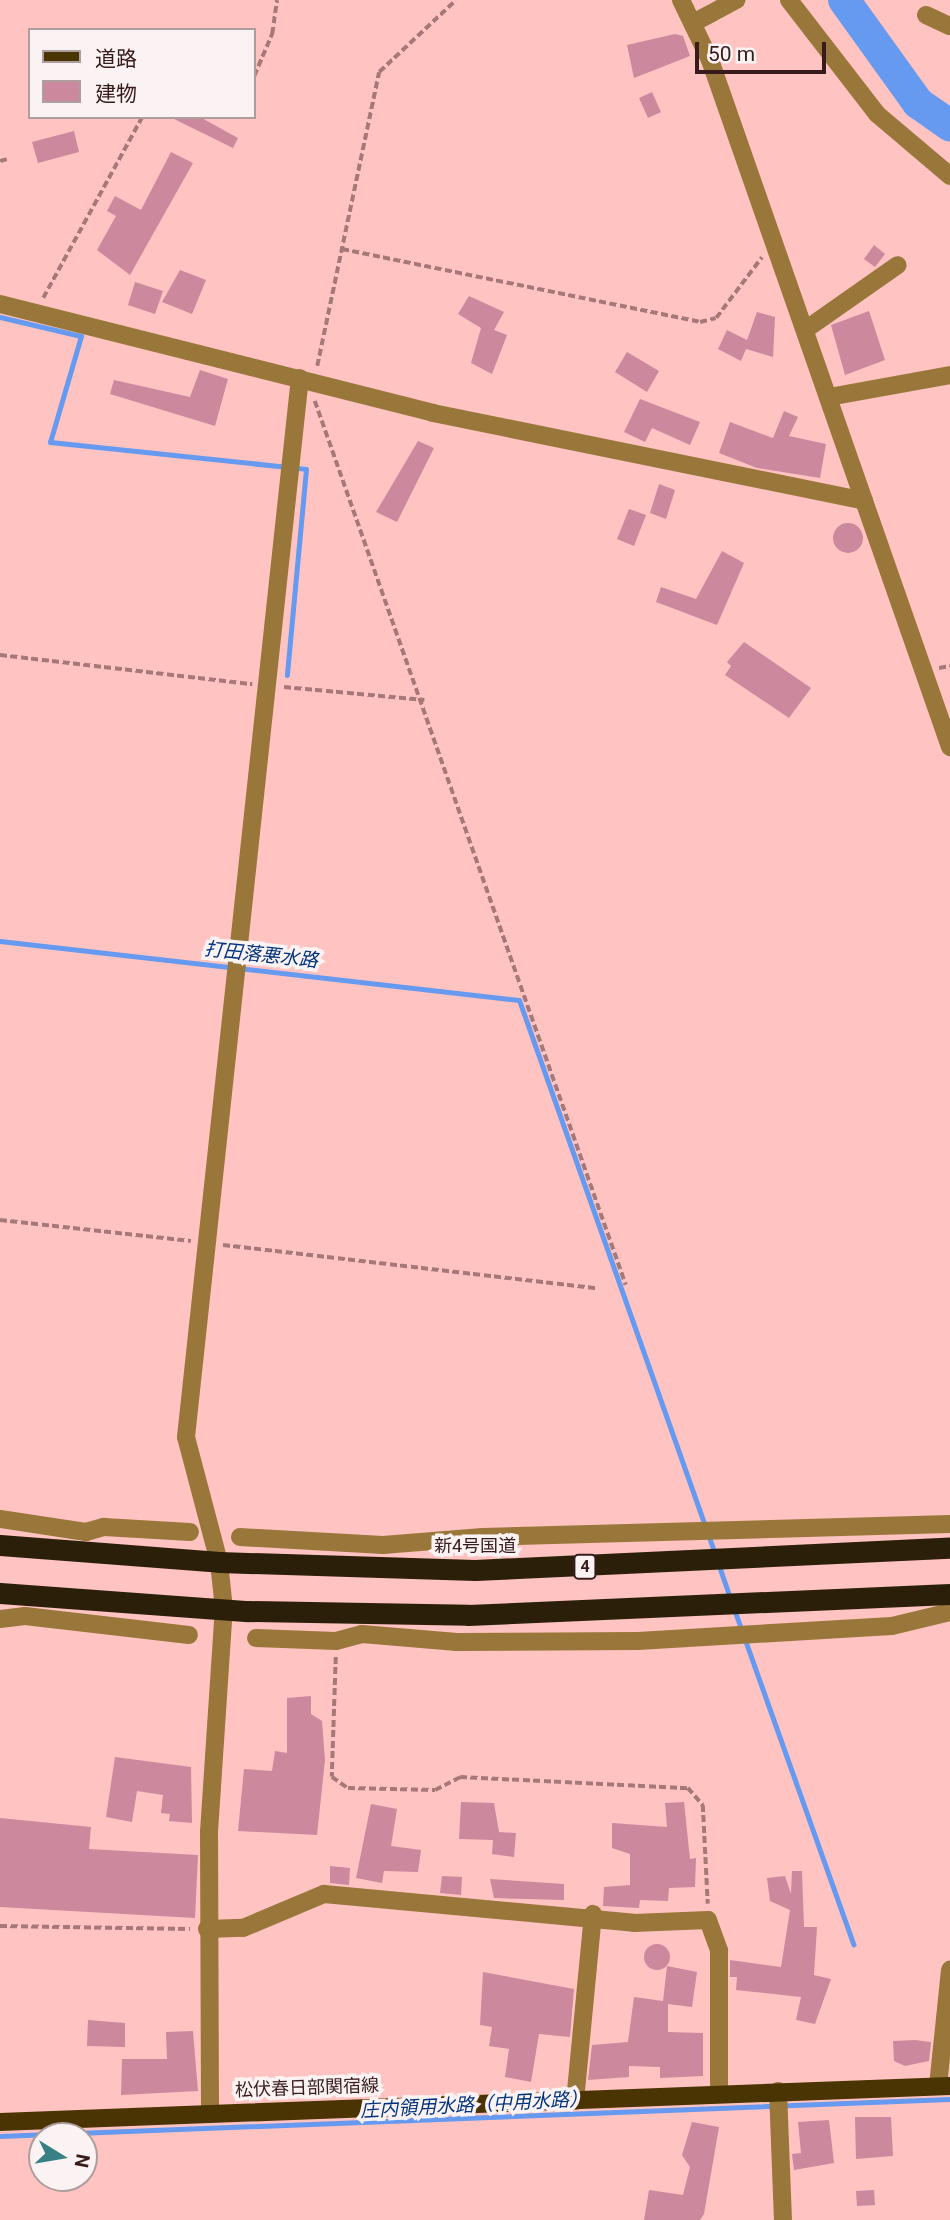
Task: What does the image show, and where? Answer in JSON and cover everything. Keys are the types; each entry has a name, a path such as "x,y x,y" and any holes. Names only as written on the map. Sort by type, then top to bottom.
{"highway":[{"name":"新4号国道","path":"0,1545 61,1552 219,1562 384,1569 635,1566 950,1548"},
{"path":"0,1593 58,1609 224,1609 393,1625 950,1594"}],"main road":[{"name":"松伏春日部関宿線","path":"0,2122 944,2086"}],"street":[{"path":"681,0 695,22 950,747"},
{"path":"695,22 736,0"},
{"path":"789,0 877,114 950,176"},
{"path":"926,15 950,26"},
{"path":"805,330 898,265"},
{"path":"0,304 433,413 864,501"},
{"path":"829,397 950,375"},
{"path":"210,2112 207,1929 224,1609 219,1562 186,1437 203,1243 307,380"},
{"path":"0,1519 62,1529 190,1532"},
{"path":"240,1537 383,1545 950,1524"},
{"path":"61,1552 62,1529"},
{"path":"383,1545 384,1569"},
{"path":"0,1619 58,1609 189,1635"},
{"path":"256,1638 336,1641 393,1625 457,1642 638,1641 892,1626 950,1612"},
{"path":"207,1929 243,1928 324,1894 425,1907 593,1914 634,1923 708,1920 719,1951 719,2093"},
{"path":"575,2101 593,1914"},
{"path":"944,2086 950,1970"},
{"path":"778,2091 783,2220"}],"path":[{"path":"256,71 272,34 277,0"},
{"path":"456,0 379,72 342,249 307,380 424,700 626,1284"},
{"path":"35,312 141,119"},
{"path":"0,160 7,159"},
{"path":"342,249 700,322 716,318 774,242"},
{"path":"0,655 269,686 424,700"},
{"path":"0,1220 597,1287"},
{"path":"336,1641 332,1777 348,1788 435,1790 460,1777 688,1788 703,1805 708,1920"},
{"path":"0,1926 207,1929"}],"building":[{"path":"675,34 683,36 690,56 634,78 627,45"},
{"path":"652,92 661,112 648,118 639,98"},
{"path":"174,119 204,119 238,138 233,148"},
{"path":"74,131 79,152 38,163 32,142"},
{"path":"171,152 193,163 130,275 97,250 116,216 107,211 115,196 141,210"},
{"path":"874,245 885,254 875,267 864,259"},
{"path":"180,270 206,280 192,314 162,302"},
{"path":"135,282 163,291 155,314 128,305"},
{"path":"469,296 504,312 494,330 507,335 492,374 471,363 481,328 458,314"},
{"path":"869,311 885,360 845,375 831,325"},
{"path":"757,312 775,317 773,357 746,349 741,361 718,349 727,330 747,340"},
{"path":"627,352 659,371 647,392 615,372"},
{"path":"200,370 228,379 215,426 110,394 114,380 190,397"},
{"path":"640,399 700,422 690,445 652,428 645,442 624,432"},
{"path":"784,411 798,417 789,436 826,444 820,478 757,468 719,453 730,422 773,438"},
{"path":"418,441 434,448 397,522 376,512"},
{"path":"659,484 675,490 666,519 650,513"},
{"path":"629,509 646,515 634,546 617,539"},
{"path":"848,523 859,527 863,538 859,549 848,553 837,549 833,538 837,527"},
{"path":"722,551 744,563 717,625 656,602 661,587 696,599"},
{"path":"744,642 811,688 789,718 725,675 731,666 727,662"},
{"path":"311,1696 311,1714 322,1721 325,1760 317,1835 238,1831 244,1769 272,1771 275,1751 287,1753 287,1698"},
{"path":"115,1757 191,1767 192,1823 169,1821 170,1814 161,1813 163,1795 137,1791 132,1822 106,1817"},
{"path":"461,1802 494,1803 499,1832 516,1833 514,1857 492,1854 493,1840 459,1839"},
{"path":"684,1802 690,1859 696,1858 695,1887 669,1888 668,1901 640,1900 639,1908 603,1906 604,1887 630,1885 630,1854 612,1848 612,1823 667,1827 665,1803"},
{"path":"371,1804 397,1809 391,1846 421,1850 418,1872 384,1871 382,1883 356,1878"},
{"path":"0,1818 91,1827 89,1849 198,1855 195,1918 0,1907"},
{"path":"330,1866 350,1868 349,1885 330,1883"},
{"path":"792,1871 802,1871 804,1927 817,1927 814,1975 831,1979 815,2024 796,2020 801,1997 736,1990 737,1977 730,1977 730,1960 781,1967 790,1910 770,1901 767,1878 785,1876 791,1894"},
{"path":"442,1876 462,1877 461,1895 440,1893"},
{"path":"490,1879 564,1884 564,1900 494,1898"},
{"path":"657,1944 666,1948 670,1957 666,1966 657,1970 648,1966 644,1957 648,1948"},
{"path":"667,1966 697,1972 692,2007 668,2004 668,2032 703,2033 703,2076 660,2078 660,2067 629,2066 629,2077 588,2080 592,2045 628,2042 634,1997 663,2001"},
{"path":"483,1972 574,1989 570,2037 539,2034 531,2082 505,2077 509,2049 489,2046 492,2027 480,2025"},
{"path":"88,2020 125,2023 125,2047 87,2046"},
{"path":"193,2031 198,2091 121,2095 122,2059 167,2059 166,2032"},
{"path":"893,2041 931,2042 929,2061 905,2066 894,2061"},
{"path":"855,2117 891,2117 893,2156 856,2159"},
{"path":"829,2120 834,2163 794,2170 792,2154 801,2153 798,2122"},
{"path":"692,2122 719,2127 704,2214 700,2220 644,2220 649,2190 683,2195 690,2167 682,2155"},
{"path":"874,2190 875,2205 857,2206 856,2191"}],"waterway":[{"path":"844,0 918,103 950,125"},
{"path":"0,317 81,336 50,442 306,469 287,675"},
{"name":"打田落悪水路","path":"0,941 519,1000 715,1554"},
{"path":"718,1563 730,1597"},
{"path":"734,1609 853,1944"},
{"name":"庄内領用水路（中用水路）","path":"0,2136 950,2099"}]}
